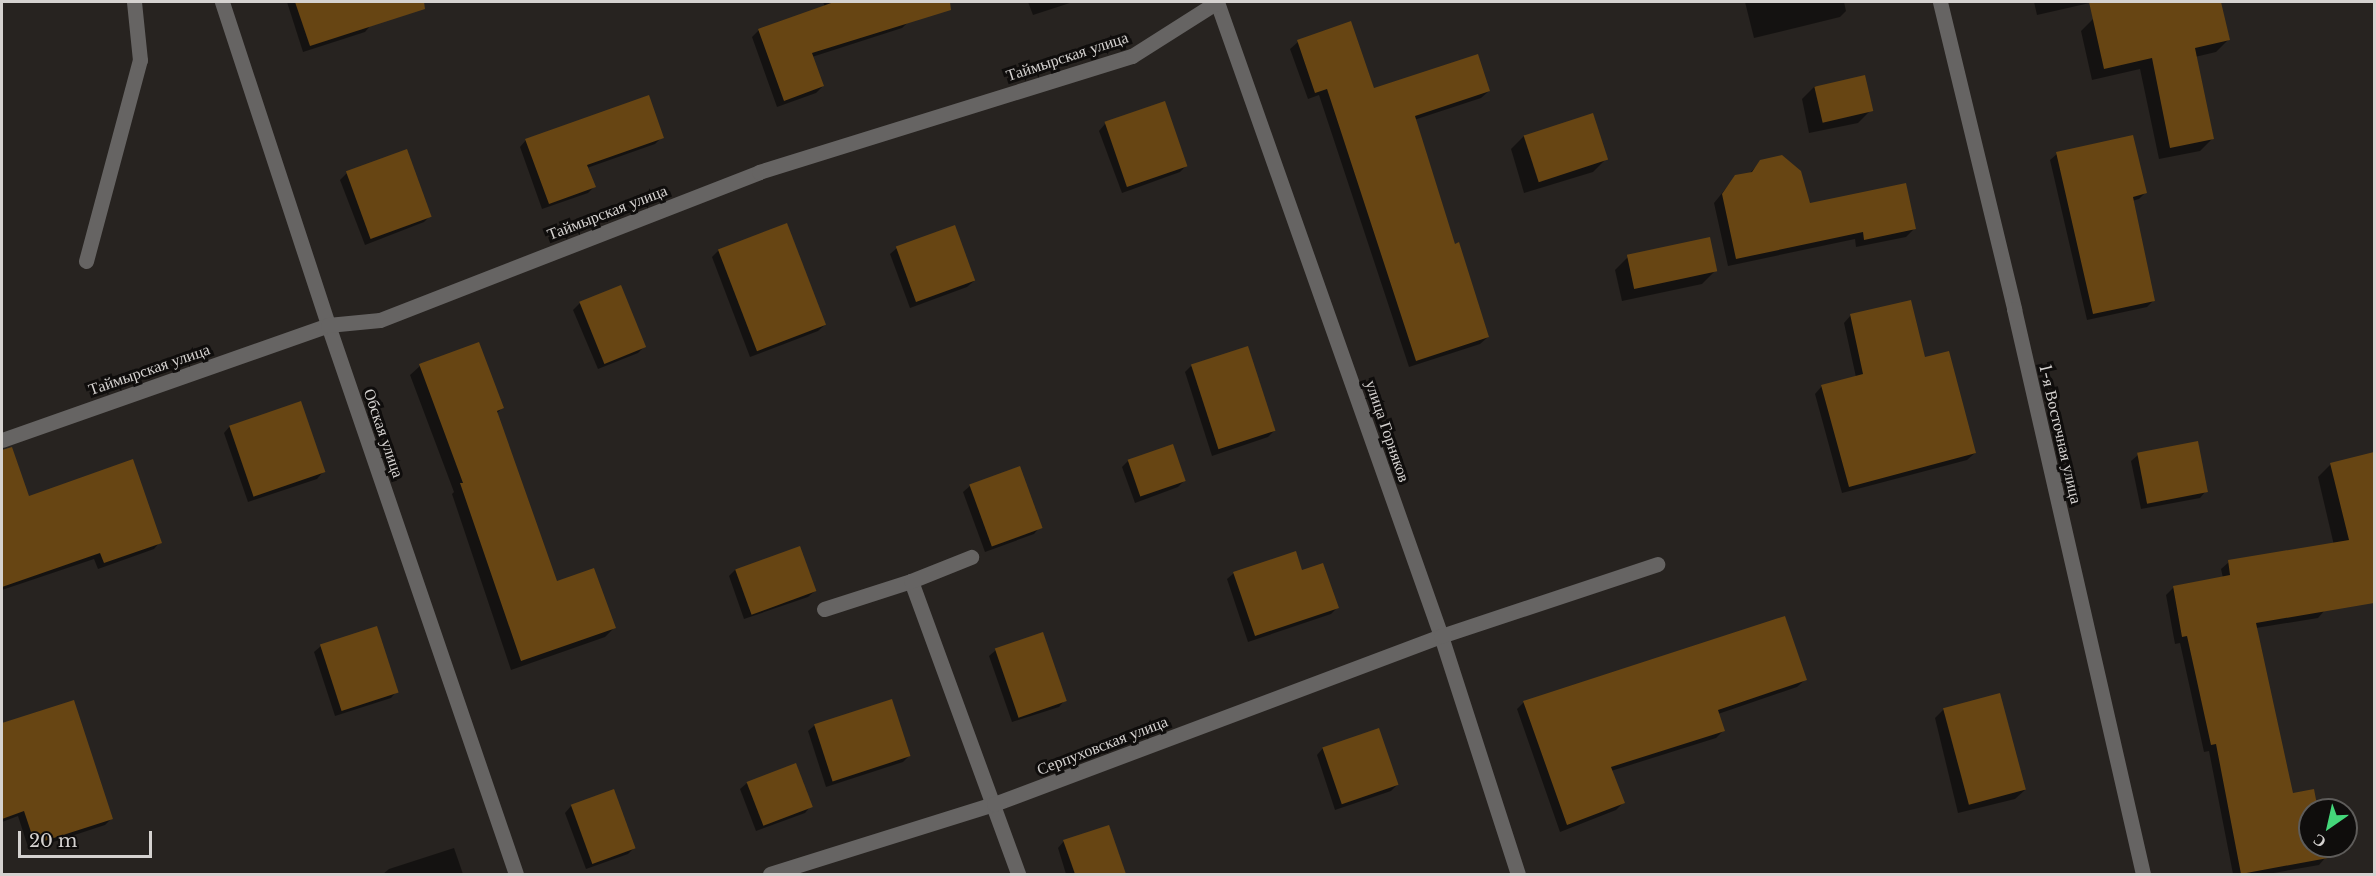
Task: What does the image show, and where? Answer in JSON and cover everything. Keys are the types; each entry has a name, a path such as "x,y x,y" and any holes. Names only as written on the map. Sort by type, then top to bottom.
{"street":[{"path":"86,261 140,60 134,2"},
{"name":"Обская улица","path":"222,2 328,325 516,874"},
{"name":"Таймырская улица","path":"2,440 328,325 380,320 759,172 1132,56 1217,2"},
{"name":"улица Горняков","path":"1217,2 1442,636 1518,874"},
{"name":"1-я Восточная улица","path":"1940,2 2019,332 2143,874"},
{"path":"824,609 911,581 971,557"},
{"name":"Серпуховская улица","path":"770,874 994,804 1442,636 1657,564"},
{"path":"911,581 1018,874"}],"building":[{"path":"295,2 424,2 425,9 310,46"},
{"path":"834,2 950,2 951,10 812,53 824,86 784,101 758,29"},
{"path":"2089,2 2221,2 2230,40 2195,48 2214,139 2170,148 2152,58 2104,69"},
{"path":"1351,21 1374,88 1478,54 1490,91 1415,116 1455,244 1459,242 1489,337 1416,361 1327,89 1315,93 1297,40"},
{"path":"1865,75 1873,111 1823,123 1814,87"},
{"path":"649,95 664,138 587,165 596,187 549,204 525,139"},
{"path":"1165,101 1187,166 1127,187 1104,122"},
{"path":"1593,113 1608,160 1539,182 1524,136"},
{"path":"2133,135 2147,193 2133,197 2155,301 2093,314 2056,152"},
{"path":"407,149 432,217 371,239 346,171"},
{"path":"1782,155 1801,171 1810,203 1906,183 1916,229 1864,240 1863,232 1736,259 1722,194 1735,175 1752,172 1760,160"},
{"path":"787,223 826,325 757,351 718,250"},
{"path":"955,225 975,280 916,302 896,247"},
{"path":"1710,237 1717,271 1634,289 1627,255"},
{"path":"621,285 646,347 604,364 579,302"},
{"path":"1911,300 1925,357 1949,351 1976,453 1849,487 1821,385 1863,374 1850,314"},
{"path":"479,342 504,408 497,411 557,581 594,568 616,628 521,661 460,483 463,483 419,364"},
{"path":"1248,346 1276,431 1218,449 1191,365"},
{"path":"301,401 325,472 254,497 229,426"},
{"path":"2198,441 2208,492 2147,504 2137,453"},
{"path":"1173,444 1186,481 1140,497 1128,460"},
{"path":"12,447 29,496 133,459 162,543 104,563 100,553 2,587 2,450"},
{"path":"2374,452 2374,603 2256,623 2293,793 2314,789 2316,798 2298,798 2298,858 2328,858 2241,874 2216,744 2211,745 2187,636 2182,637 2173,586 2230,575 2228,560 2349,540 2330,463"},
{"path":"1020,466 1043,528 992,546 969,484"},
{"path":"800,546 816,591 752,615 735,570"},
{"path":"1296,551 1302,570 1323,563 1339,608 1255,636 1233,572"},
{"path":"1785,616 1807,680 1718,710 1725,731 1611,767 1625,803 1567,825 1523,701"},
{"path":"377,626 399,693 342,711 320,645"},
{"path":"1043,632 1067,701 1019,718 995,649"},
{"path":"2000,693 2026,790 1969,805 1943,708"},
{"path":"892,699 911,756 833,781 814,724"},
{"path":"74,700 113,819 35,844 24,811 2,819 2,723"},
{"path":"1379,728 1399,785 1342,804 1322,748"},
{"path":"796,763 813,807 763,826 747,782"},
{"path":"614,789 636,848 592,864 571,805"},
{"path":"1109,825 1126,874 1075,874 1063,840"}]}
